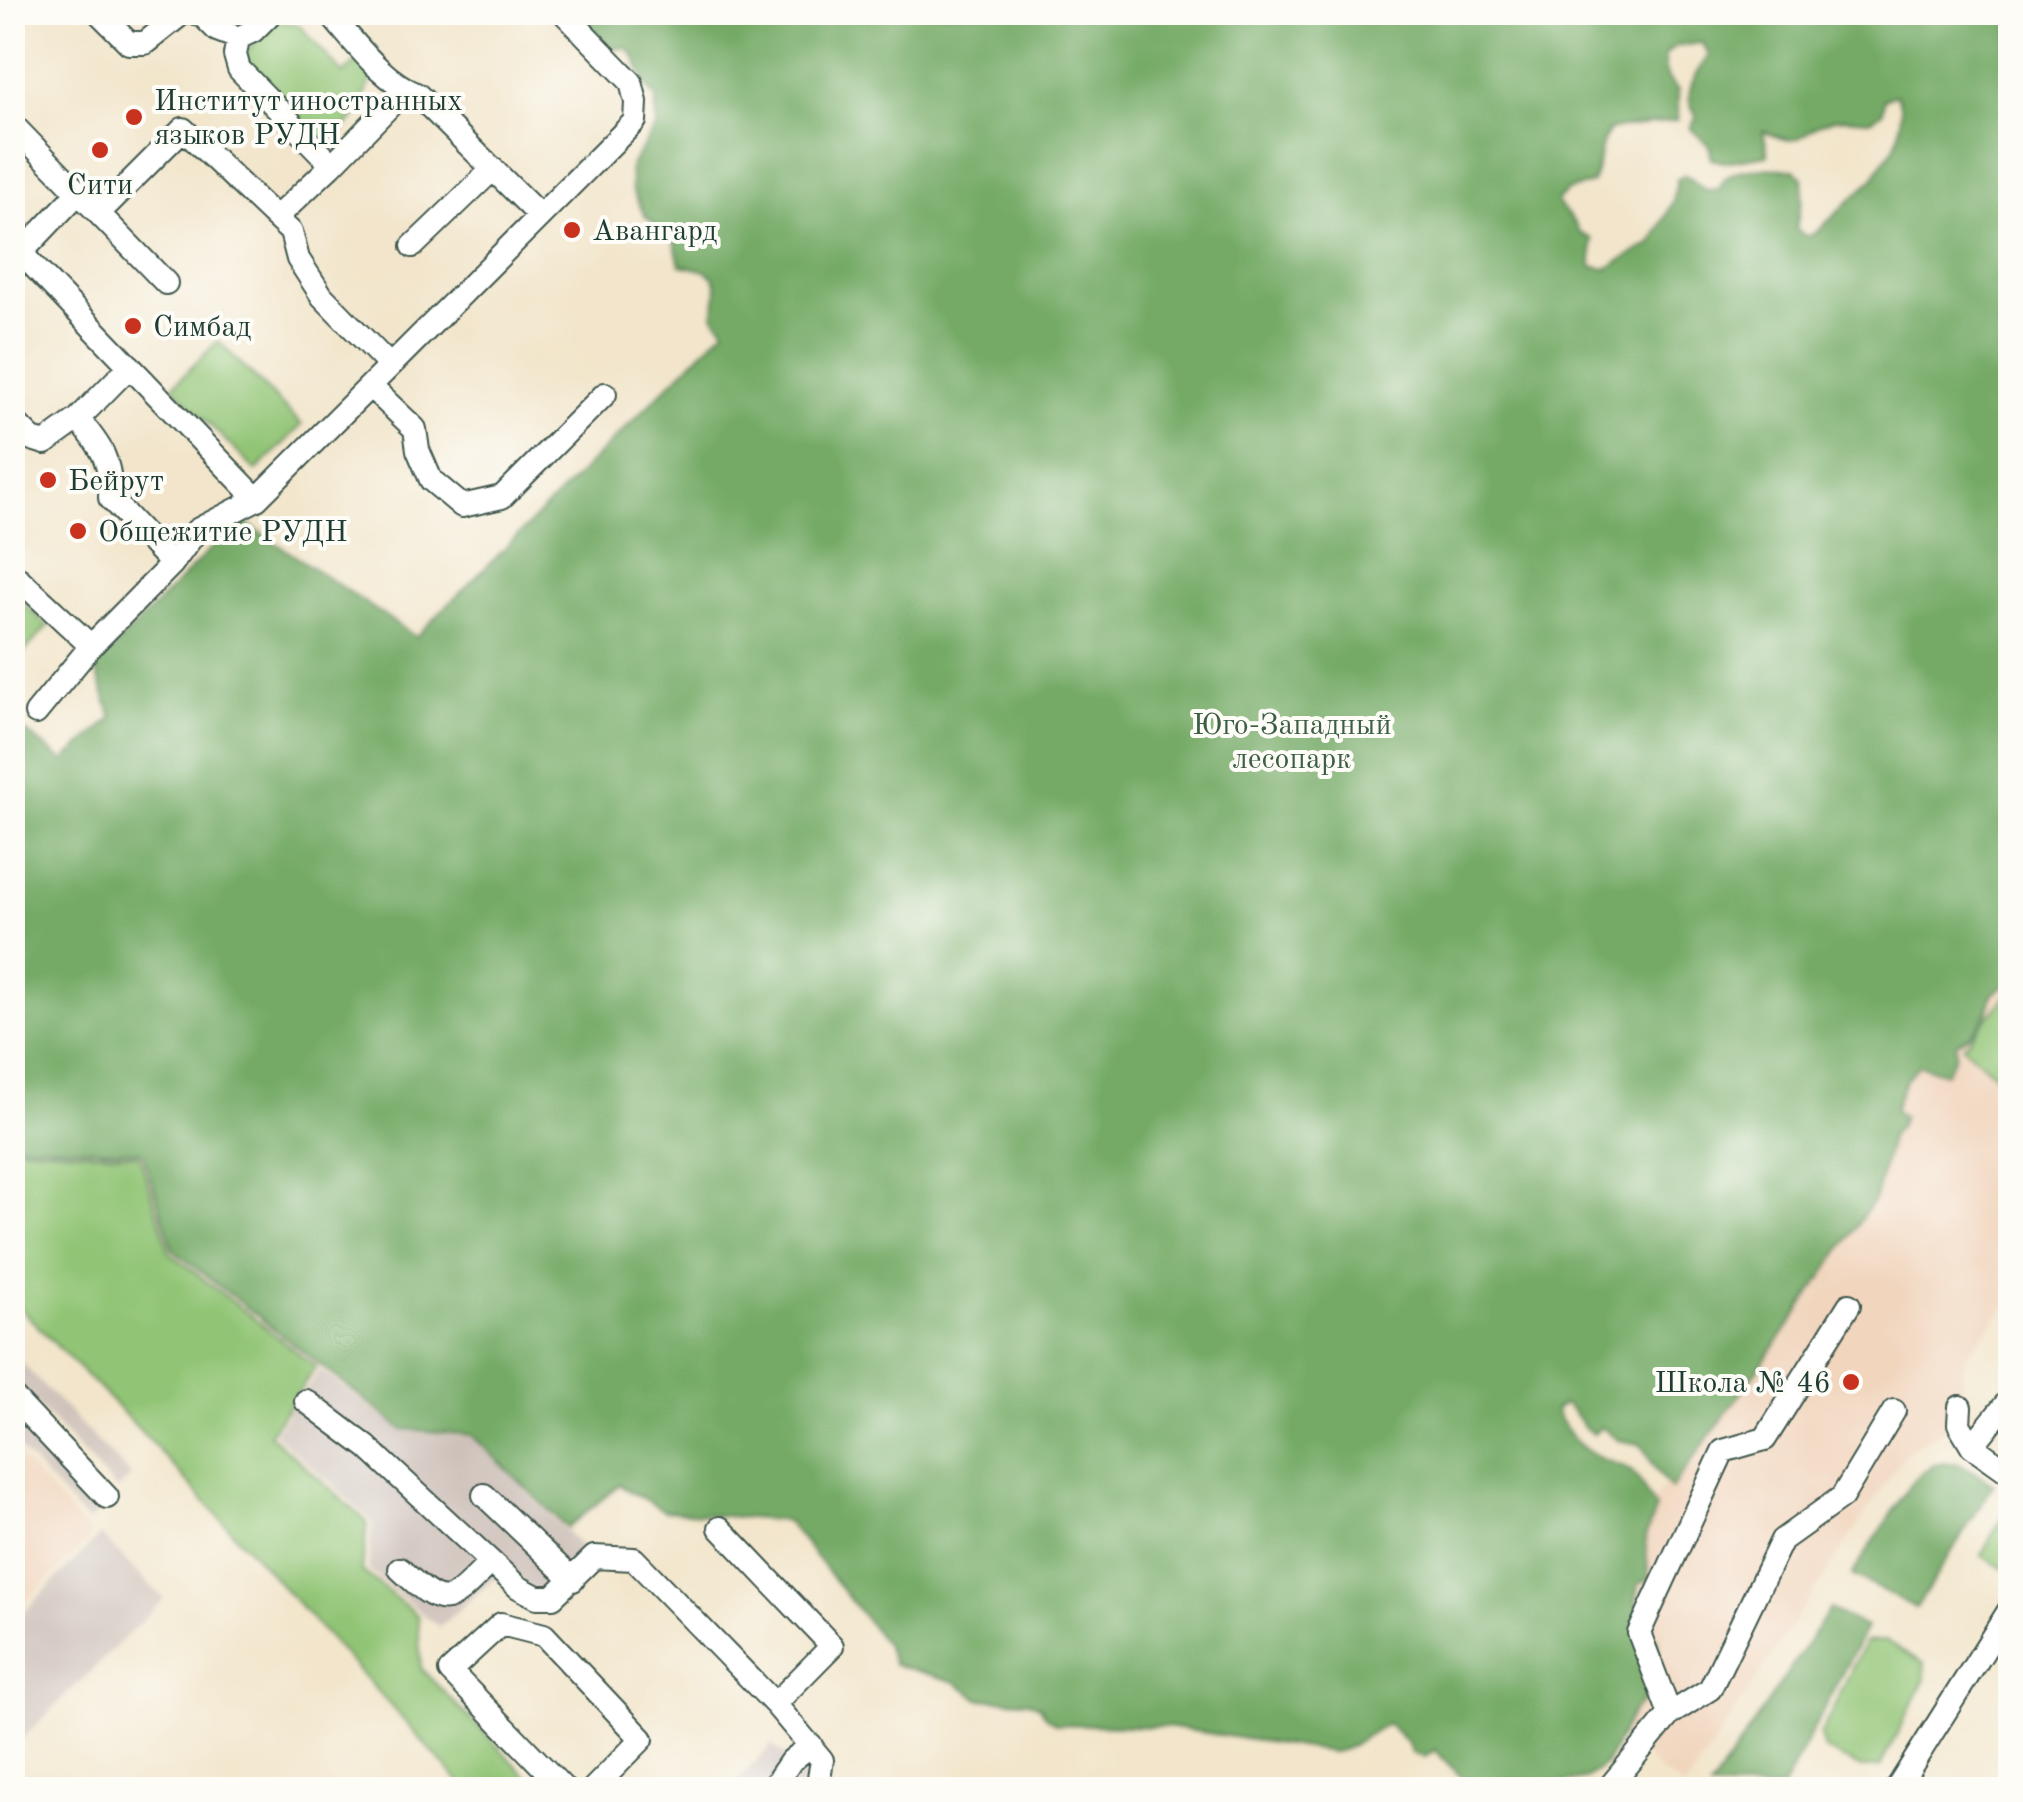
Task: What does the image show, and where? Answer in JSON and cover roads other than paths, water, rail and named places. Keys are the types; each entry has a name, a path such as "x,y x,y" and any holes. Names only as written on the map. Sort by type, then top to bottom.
{"lane":[{"path":"98,12 128,43 146,43 184,12"},
{"path":"194,12 217,30 238,38 253,31 272,12"},
{"path":"328,12 383,72 418,96 540,216"},
{"path":"36,713 91,646 172,564 197,530 256,499 635,121 636,102 630,82 563,12"},
{"path":"238,38 235,55 239,69 332,165"},
{"path":"276,218 406,90"},
{"path":"12,124 166,282"},
{"path":"99,213 184,129 291,232 298,258 322,296 390,366"},
{"path":"413,246 493,169"},
{"path":"78,192 17,255 130,366 256,499"},
{"path":"12,427 16,423 32,439 45,443 78,418 130,366"},
{"path":"370,386 414,428 418,450 431,480 462,506 502,497 606,394"},
{"path":"78,418 100,445 111,474 110,498 172,564"},
{"path":"15,578 91,646"},
{"path":"1670,1714 1639,1633 1723,1451 1765,1439 1849,1304"},
{"path":"12,1396 107,1497"},
{"path":"1972,1446 2010,1399"},
{"path":"306,1401 367,1447 518,1588 537,1598 554,1597 594,1557 634,1559 811,1744 822,1760 817,1790"},
{"path":"1960,1407 1960,1424 1972,1446 2010,1472"},
{"path":"1606,1790 1670,1714 1710,1689 1782,1540 1842,1497 1894,1410"},
{"path":"484,1495 573,1580"},
{"path":"720,1528 832,1646 776,1704"},
{"path":"400,1570 438,1600 462,1591 490,1564"},
{"path":"1896,1790 2010,1609"},
{"path":"564,1790 450,1671 501,1624 544,1634 642,1740 592,1790"},
{"path":"771,1790 791,1760 811,1744"}],"place":[{"name":"Институт иностранных языков РУДН","path":"134,117"},
{"name":"Сити","path":"100,150"},
{"name":"Авангард","path":"572,230"},
{"name":"Симбад","path":"133,326"},
{"name":"Бейрут","path":"48,480"},
{"name":"Общежитие РУДН","path":"78,531"},
{"name":"Школа № 46","path":"1851,1382"}],"park label":[{"name":"Юго-Западный лесопарк","path":"1292,741"}]}
